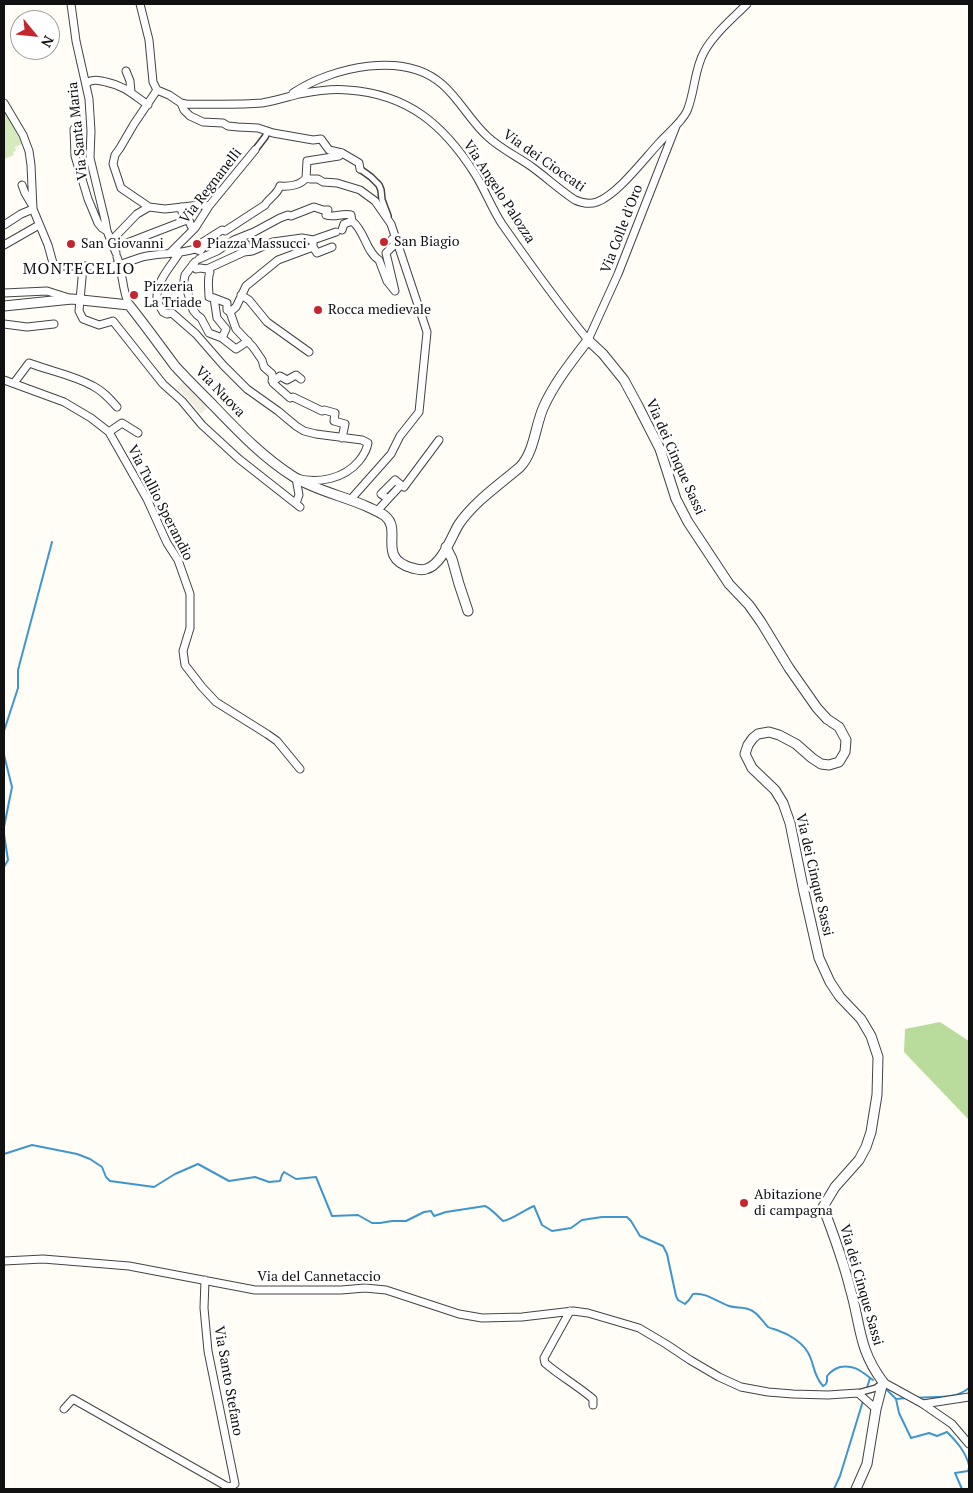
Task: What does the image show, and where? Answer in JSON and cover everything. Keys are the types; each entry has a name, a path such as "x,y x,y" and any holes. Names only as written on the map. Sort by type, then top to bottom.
{"street":[{"name":"Via Santa Maria","path":"71,4 77,46 86,83 90,125 90,158 106,220 107,231 120,265 124,292 130,305"},
{"path":"140,4 149,40 153,82 157,90 115,155 113,164 120,188 149,207 165,209 182,206 209,206"},
{"name":"Via dei Cioccati","path":"288,97 310,84 358,67 388,65 419,70 443,84 482,132 493,141 572,198 587,204 595,203 615,190 683,117 703,53 714,38 746,4"},
{"path":"126,71 130,81 130,92"},
{"path":"86,83 91,80 115,83 148,105"},
{"name":"Via Angelo Palozza","path":"157,90 186,104 261,103 322,90 347,89 373,93 403,103 418,111 443,132 462,156 476,176 501,223 562,308 588,340"},
{"path":"4,103 23,135 29,151 32,165 33,209"},
{"path":"181,103 186,112 200,122 223,123 228,126 258,128 313,140 321,139 329,150 359,163 360,169 379,185 382,200 426,332 421,398 419,412 400,436 390,454 351,499"},
{"name":"Via Colle d'Oro","path":"588,340 618,274 676,126"},
{"path":"74,129 75,156 88,200 98,223 107,231"},
{"name":"Via Regnanelli","path":"170,254 195,228 209,206 256,150 266,137 268,131"},
{"path":"199,259 200,251 204,246 203,242 265,205 268,200 276,195 280,186 286,187 303,182 306,178 307,161 342,154"},
{"path":"306,178 338,183 360,190 375,202 391,224"},
{"path":"22,184 48,245 53,263 57,266 112,266 148,256 200,251"},
{"path":"182,206 184,221"},
{"path":"114,250 137,214 149,207"},
{"path":"248,341 236,349 222,338 209,333 201,318 193,310 186,287 184,286 185,275 193,264 199,259 280,218 314,207 328,210 327,216 351,218"},
{"path":"4,226 21,214 33,209"},
{"path":"351,218 361,232 373,256 379,260 387,281 395,290 386,253 396,244 391,237 394,232"},
{"path":"230,312 236,307 246,286 278,260 339,231 351,218"},
{"path":"114,250 184,221 189,220 191,226 195,228"},
{"path":"4,245 39,225"},
{"path":"242,237 244,244 247,244 249,252"},
{"path":"193,264 196,269 208,269 244,252 249,252 273,242 302,238 313,243 317,253 332,247"},
{"path":"83,267 76,300 83,318 99,325 113,322 121,329 163,384 182,401 202,425 239,459 298,505 299,495 296,478 317,480 341,475 351,469 361,459 368,443 362,440 310,433 296,426 247,389 189,327 172,313 167,314 163,312 157,298 159,286 164,274 180,252"},
{"path":"208,269 210,272 208,276 209,297 227,303 226,310 230,312 236,329 248,341 262,360 264,367 272,374 272,381 290,398 293,397 322,411 335,413 334,421 345,424 342,438"},
{"path":"4,293 47,291 76,300"},
{"path":"241,295 249,300 267,322 309,352"},
{"path":"214,298 217,318 226,329 222,338"},
{"path":"4,306 76,300 130,305"},
{"name":"Via Nuova","path":"130,305 176,366 253,445 296,478 377,511"},
{"path":"4,324 27,327 54,324"},
{"path":"439,440 404,487 401,485 377,511 386,516 391,524 391,545 395,557 399,562 408,567 420,570 429,568 437,562 459,525 473,508 526,460 548,397 588,340"},
{"name":"Via dei Cinque Sassi","path":"588,340 603,354 624,380 660,449 676,499 688,522 729,584 749,605 761,622 817,708 826,719 839,727 846,740 845,752 839,762 829,765 821,764 796,744 769,732 758,734 753,738 745,754 752,768 775,790 783,803 790,823 819,958 840,997 860,1019 871,1036 878,1057 877,1094 871,1132 866,1147 859,1160 835,1187 823,1207 851,1288 859,1332 866,1354 883,1382"},
{"path":"14,383 29,363 95,386 117,407"},
{"path":"272,381 280,376 288,380 296,376 301,379"},
{"name":"Via Tullio Sperandio","path":"4,380 64,402 91,418 109,432 147,499 167,543 178,560 190,594 190,628 184,651 185,665 202,688 216,702 277,741 300,769"},
{"path":"109,432 122,423 138,433"},
{"path":"446,547 452,559 468,611"},
{"name":"Via del Cannetaccio","path":"4,1261 43,1258 129,1266 255,1290 341,1290 365,1288 386,1290 459,1314 482,1318 522,1317 570,1312 588,1313 640,1328 690,1360 740,1387 793,1394 828,1395 858,1392"},
{"name":"Via Santo Stefano","path":"64,1409 73,1399 226,1486 230,1487 235,1484 208,1351 204,1308 205,1280"},
{"path":"570,1312 544,1358 545,1363 593,1399 593,1405"},
{"path":"858,1392 876,1388 883,1382"},
{"path":"883,1382 924,1404 952,1424 969,1444"},
{"path":"856,1489 867,1464 876,1409 883,1382"},
{"path":"858,1392 876,1409"},
{"path":"924,1404 969,1397"}],"green space":[{"path":"4,109 22,144 15,147 14,155 4,159"},
{"path":"940,1022 969,1041 969,1120 904,1052 905,1029"}],"shaded area":[{"path":"187,378 211,404 201,414 177,387"}],"waterway":[{"path":"4,731 18,688 18,670 52,542"},
{"path":"4,755 12,787 4,827"},
{"path":"4,834 8,860 4,867"},
{"path":"4,1154 32,1145 77,1154 90,1159 102,1167 110,1181 154,1187 175,1174 198,1164 229,1181 255,1177 269,1182 280,1181 284,1172 296,1179 316,1177 332,1216 358,1215 372,1223 406,1221 424,1212 431,1211 434,1216 446,1212 485,1206 503,1221 534,1206 542,1225 552,1231 571,1228 582,1220 602,1217 627,1217 640,1236 663,1246 667,1254 678,1300 685,1304 693,1294 698,1294 729,1306 751,1310 768,1327 787,1334 802,1344 810,1355 819,1382 823,1386 831,1371 845,1366 858,1369 873,1380"},
{"path":"864,1397 870,1378"},
{"path":"916,1398 951,1396 969,1388"},
{"path":"887,1390 896,1399 899,1413 911,1438 929,1433 937,1436 947,1432 960,1447 969,1465"},
{"path":"896,1399 907,1398"},
{"path":"834,1489 840,1476 863,1401"},
{"path":"962,1489 955,1473 968,1471 969,1468"}],"place":[{"name":"San Biagio","path":"384,242"},
{"name":"San Giovanni","path":"71,244"},
{"name":"Piazza Massucci","path":"197,244"},
{"name":"Pizzeria La Triade","path":"134,295"},
{"name":"Rocca medievale","path":"318,310"},
{"name":"Abitazione di campagna","path":"744,1203"}],"district":[{"name":"MONTECELIO","path":"79,269"}]}
